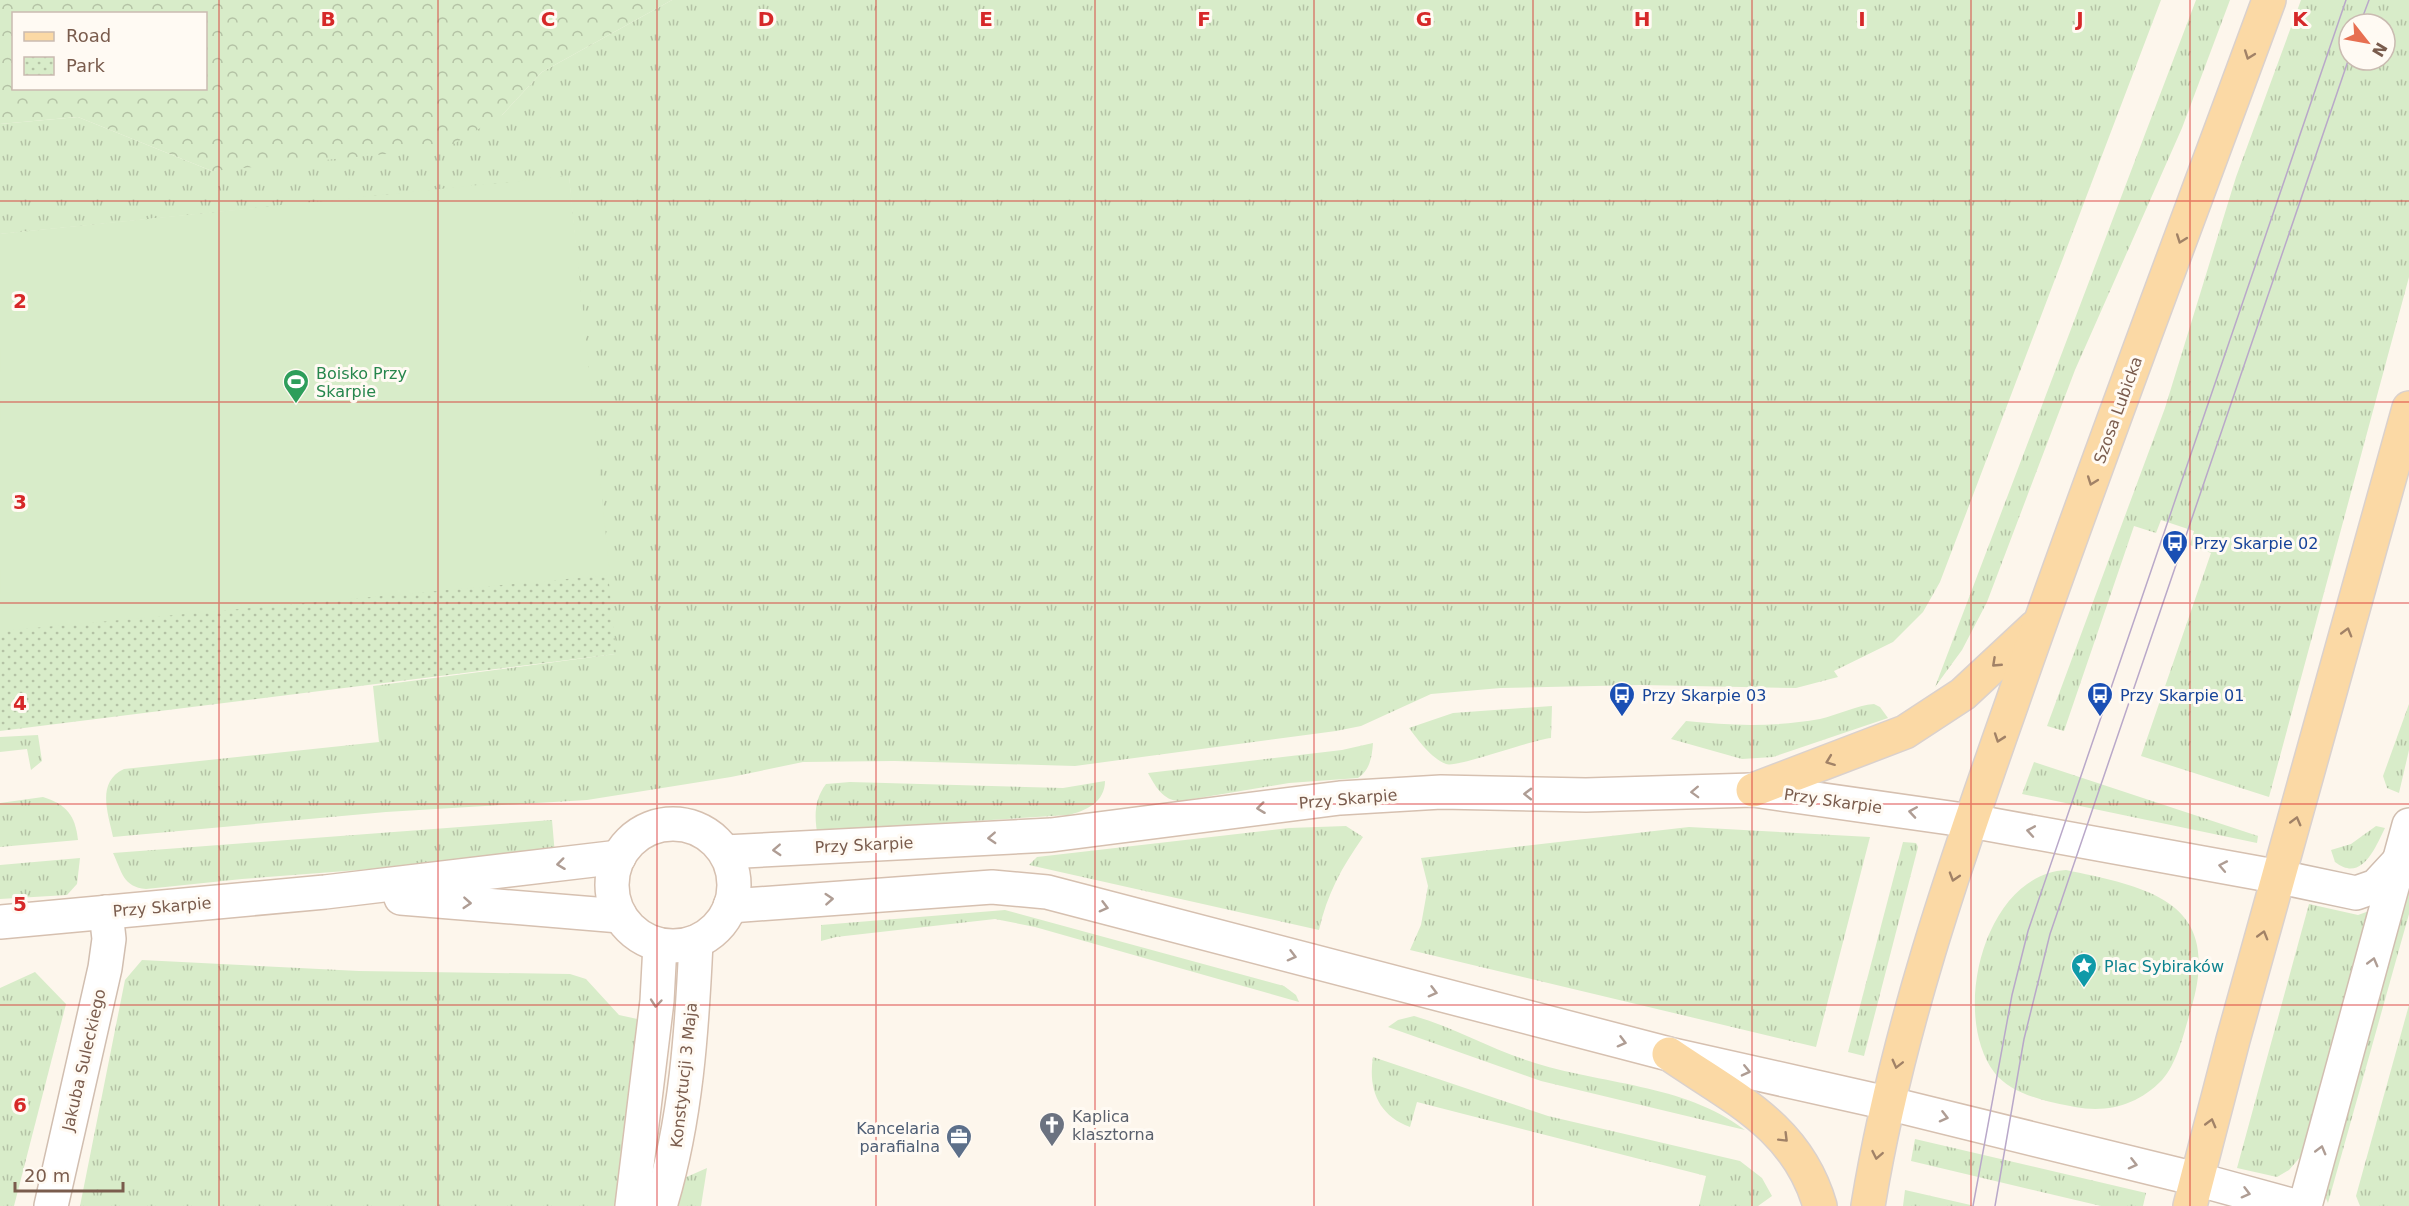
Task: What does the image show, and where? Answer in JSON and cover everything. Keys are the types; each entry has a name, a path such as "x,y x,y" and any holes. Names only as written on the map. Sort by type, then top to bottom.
{"main road":[{"name":"Szosa Lubicka","path":"1971,821 2039,624 2269,0"},
{"path":"2193,1192 2409,408"},
{"path":"1753,790 1905,732 1963,694 2039,624"},
{"path":"1868,1206 1887,1103 1903,1042 1971,821"},
{"path":"1669,1054 1772,1126 1785,1139 1802,1161 1820,1206"}],"street":[{"name":"Przy Skarpie","path":"725,852 1051,835 1340,798 1441,792 1586,795 1753,790 1971,821"},
{"path":"1971,821 2356,893 2376,886 2401,859"},
{"path":"670,824 686,825 701,831 725,852 733,879 730,906 717,928 696,942 672,946 660,945 637,934 620,916 611,886 613,871 627,843 640,833 670,824"},
{"path":"2305,1206 2409,825"},
{"name":"Przy Skarpie","path":"0,922 325,892 619,857"},
{"path":"730,906 992,887 1047,892 1669,1054 1887,1103 2193,1192 2295,1206"},
{"name":"Przy Skarpie","path":"325,892 620,916"},
{"path":"693,987 710,959 747,922 771,904"},
{"name":"Jakuba Suleckiego","path":"51,1206 105,968 109,939 106,912"},
{"name":"Konstytucji 3 Maja","path":"660,1206 676,1155 696,942"},
{"path":"632,1206 657,1001 660,945"}],"green space":[{"path":"0,0 672,0 542,72 502,115 447,148 212,171 78,117 0,124"},
{"path":"672,0 2161,0 1940,582 1923,612 1893,642 1834,671 1838,677 1796,688 1640,685 1501,688 1431,694 1361,726 1075,766 894,761 803,762 731,777 587,800 386,812 113,837 107,808 107,790 115,775 124,769 379,742 373,686 615,654 569,177 0,234 0,124 78,117 212,171 502,115 542,72"},
{"path":"2196,0 2230,0 2182,128 2075,370 1987,602 1962,650 1935,687"},
{"path":"2301,0 2409,0 2409,277 2269,797 2141,756 2211,553 2190,545 2194,531 2161,520 2156,533 2134,526 2064,731 2047,726 2165,408 2236,177"},
{"name":"Boisko Przy Skarpie","path":"569,176 616,654 0,731 0,234"},
{"name":"Boisko Przy Skarpie","path":"569,176 610,575 1,631 0,234"},
{"path":"1874,704 1880,707 1888,718 1773,757 1742,759 1671,739 1686,721 1737,725 1787,723 1820,719"},
{"path":"2409,704 2409,750 2399,793 2387,788 2383,776"},
{"path":"1552,706 1551,738 1453,764 1446,764 1435,758 1409,728 1453,713"},
{"path":"38,735 42,761 31,770 27,749 0,752 0,737"},
{"path":"1373,743 1370,763 1358,778 1289,783 1175,801 1165,796 1157,788 1148,773 1342,750"},
{"path":"2034,762 2258,836 2257,843 2022,794"},
{"path":"1105,781 1102,795 1098,800 1088,808 1068,815 883,827 818,837 816,809 819,796 826,784 850,782 1063,788"},
{"path":"43,797 68,812 75,824 78,840 0,847 0,803"},
{"path":"552,820 555,855 242,879 146,889 138,888 128,882 113,853"},
{"path":"1346,826 1363,837 1336,881 1326,904 1319,930 1029,865 1037,857 1289,828"},
{"path":"2376,826 2385,828 2372,853 2360,866 2344,867 2335,862 2331,850 2351,844"},
{"path":"1689,827 1870,837 1816,1047 1410,950 1421,925 1428,886 1421,858"},
{"path":"1903,842 1916,843 1918,847 1864,1056 1848,1052"},
{"path":"80,858 77,884 67,895 0,899 0,865"},
{"path":"2066,870 2126,884 2152,894 2173,906 2188,923 2197,945 2198,973 2191,1009 2180,1046 2168,1073 2143,1096 2111,1108 2087,1109 2042,1100 2020,1092 2001,1080 1994,1072 1981,1047 1975,1016 1976,983 1983,950 1996,920 2014,895 2038,877"},
{"path":"2409,880 2409,914 2328,1203 2324,1194"},
{"path":"2309,904 2358,915 2372,910 2302,1155 2289,1170 2277,1177 2237,1168"},
{"path":"1005,910 1284,986 1296,995 1299,1002 1035,927 995,919 836,937 821,941 821,925"},
{"path":"142,960 359,971 570,974 586,979 619,1015 642,1020 618,1206 80,1206 125,980"},
{"path":"35,972 66,1004 14,1206 0,1206 0,988"},
{"path":"2409,1005 2409,1206 2360,1206 2356,1196"},
{"path":"1414,1016 1529,1061 1641,1087 1695,1103 1745,1130 1541,1081 1388,1027 1398,1020"},
{"path":"1373,1057 1548,1116 1740,1161 1762,1178 1772,1196 1758,1206 1699,1206 1706,1176 1417,1102 1410,1127 1390,1116 1378,1100 1372,1080"},
{"path":"1915,1139 2146,1193 2143,1206 2101,1206 1911,1161"},
{"path":"707,1168 701,1206 668,1206 682,1179"},
{"path":"1905,1190 1975,1206 1903,1206"}],"tram line":[{"path":"1973,1206 2012,995 2028,931 2346,0"},
{"path":"2364,12 2369,0"},
{"path":"1995,1206 2024,1039 2050,934 2344,72"}],"place":[{"name":"Boisko Przy Skarpie","path":"296,405"},
{"name":"Przy Skarpie 02","path":"2175,566"},
{"name":"Przy Skarpie 03","path":"1622,718"},
{"name":"Przy Skarpie 01","path":"2100,718"},
{"name":"Plac Sybiraków","path":"2084,989"},
{"name":"Kaplica klasztorna","path":"1052,1148"},
{"name":"Kancelaria parafialna","path":"959,1160"}]}
